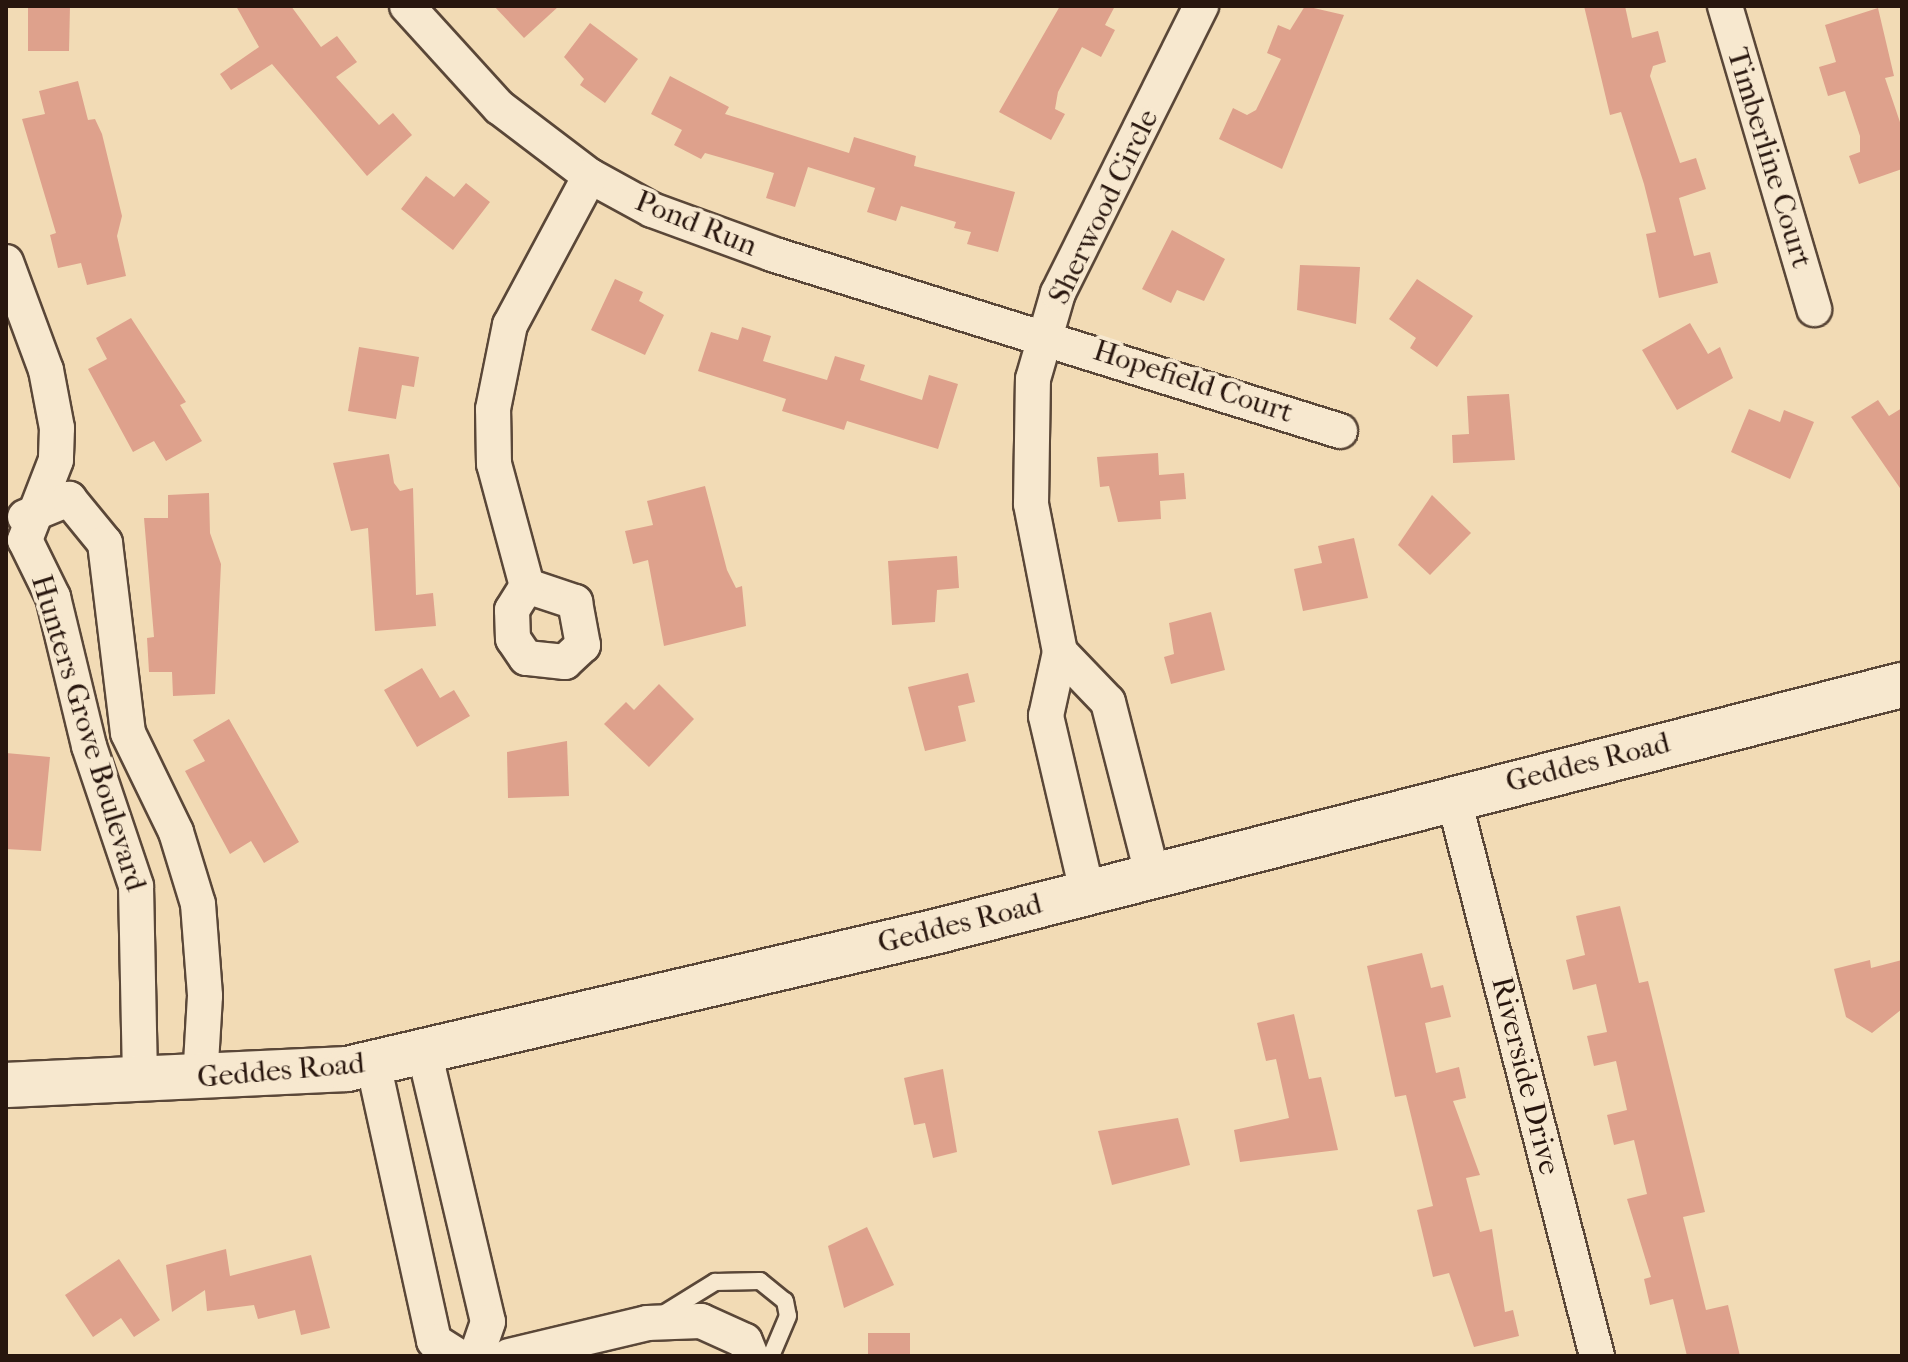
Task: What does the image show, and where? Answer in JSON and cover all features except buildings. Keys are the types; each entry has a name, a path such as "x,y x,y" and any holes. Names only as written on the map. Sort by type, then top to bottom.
{"main road":[{"name":"Geddes Road","path":"6,1085 200,1079 373,1063 1087,891 1453,796 1902,685"}],"street":[{"name":"Pond Run","path":"407,6 499,107 590,176 710,234 1046,336"},
{"name":"Sherwood Circle","path":"1087,891 1046,716 1060,652 1036,543 1027,442 1046,336 1058,293 1201,6"},
{"name":"Timberline Court","path":"1725,6 1814,309"},
{"path":"527,586 494,464 499,366 527,285 590,176"},
{"path":"6,262 46,370 57,428 53,471 35,507 6,532"},
{"name":"Hopefield Court","path":"1046,336 1340,431"},
{"name":"Hunters Grove Boulevard","path":"140,1082 136,886 89,746 53,597 25,540 35,507 69,499 105,543 128,733 176,832 198,904 205,996 200,1079"},
{"path":"1060,652 1108,702 1152,873"},
{"name":"Riverside Drive","path":"1453,796 1597,1356"},
{"path":"424,1051 488,1322 476,1356"},
{"path":"373,1063 434,1341 458,1356"},
{"path":"509,1356 647,1323 701,1321 745,1341 751,1356"}],"lane":[{"path":"647,1323 715,1282 760,1281 785,1301 788,1316 771,1356"}]}
